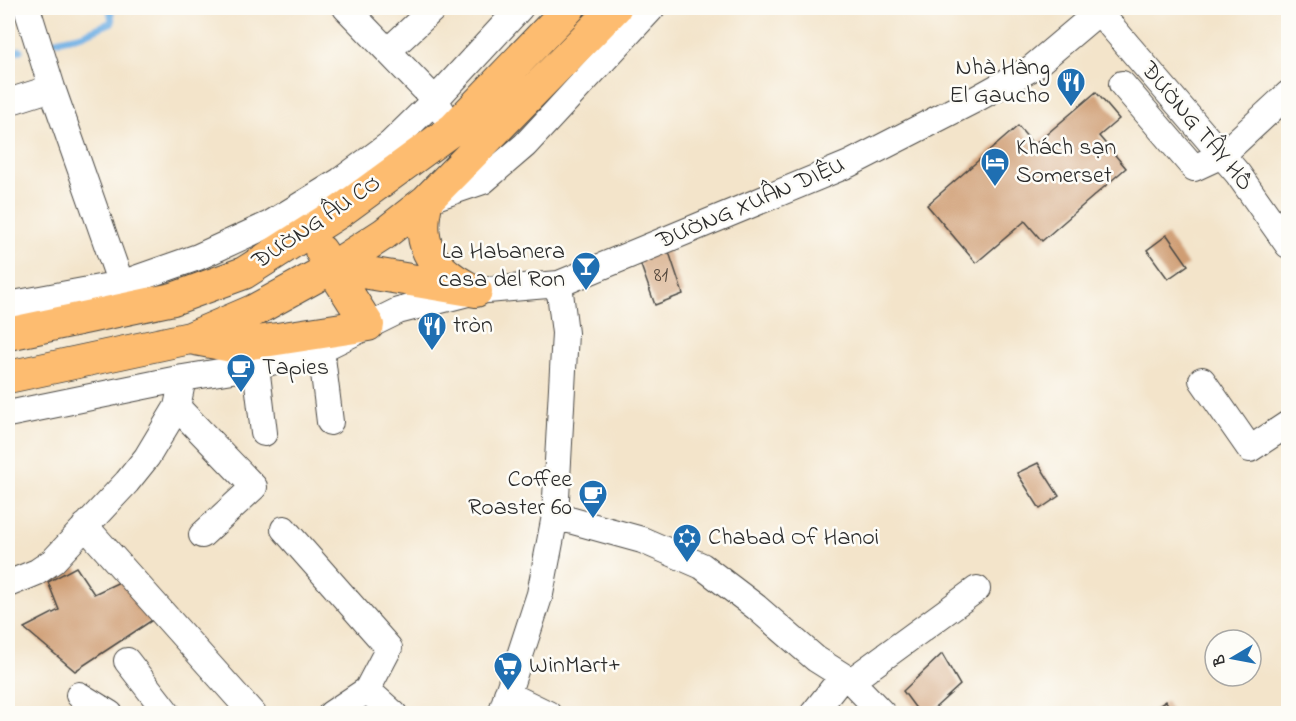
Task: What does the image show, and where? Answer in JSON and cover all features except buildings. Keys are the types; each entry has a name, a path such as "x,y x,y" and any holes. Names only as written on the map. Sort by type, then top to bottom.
{"main road":[{"name":"ĐƯỜNG ÂU CƠ","path":"8,334 173,299 243,273 308,233 453,129 569,8"},
{"name":"ĐƯỜNG ÂU CƠ","path":"8,377 190,338 255,310 333,267 384,234 427,200 615,8"},
{"path":"427,200 422,231 433,262 446,273 476,291"},
{"path":"190,338 232,346 368,325 333,267 308,233"},
{"path":"333,267 476,291"}],"street":[{"path":"27,8 52,88 121,284"},
{"path":"346,8 435,100 453,129"},
{"path":"388,51 434,8"},
{"name":"ĐƯỜNG ÂU CƠ","path":"8,305 121,284 198,257 270,224 340,181 390,144 435,100 520,8"},
{"name":"ĐƯỜNG ÂU CƠ","path":"427,200 483,181 525,145 652,8"},
{"name":"ĐƯỜNG TÂY HỒ","path":"1101,10 1222,155 1288,243"},
{"name":"ĐƯỜNG XUÂN DIỆU","path":"368,325 398,310 476,291 559,284 849,164 1032,68 1101,10"},
{"path":"1122,84 1194,168 1222,155 1288,94"},
{"path":"8,102 52,88"},
{"path":"548,714 504,704 540,594 555,516 564,333 559,284"},
{"path":"8,414 183,378 256,366 321,349 368,325"},
{"path":"321,349 330,422"},
{"path":"256,366 264,433"},
{"path":"8,584 37,572 53,561 126,482 147,457 177,407 183,378"},
{"path":"1202,380 1250,449 1288,424"},
{"path":"177,407 254,487 202,535"},
{"path":"555,516 642,540 702,566 756,607 816,659 847,679 883,714"},
{"path":"85,526 253,714"},
{"path":"284,530 388,648 367,690 331,714"},
{"path":"813,714 847,679 977,589"},
{"path":"127,661 168,714"},
{"path":"367,690 394,714"},
{"path":"79,695 110,714"}],"waterway":[{"path":"56,41 82,35 112,22 110,8"},
{"path":"8,54 20,50"}],"place":[{"name":"Nhà Hàng El Gaucho","path":"1071,108"},
{"name":"Khách sạn Somerset","path":"995,188"},
{"name":"La Habanera casa del Ron","path":"586,292"},
{"name":"tròn","path":"432,352"},
{"name":"Tapies","path":"241,394"},
{"name":"Coffee Roaster 60","path":"593,520"},
{"name":"Chabad Of Hanoi","path":"687,564"},
{"name":"WinMart+","path":"508,692"}]}
